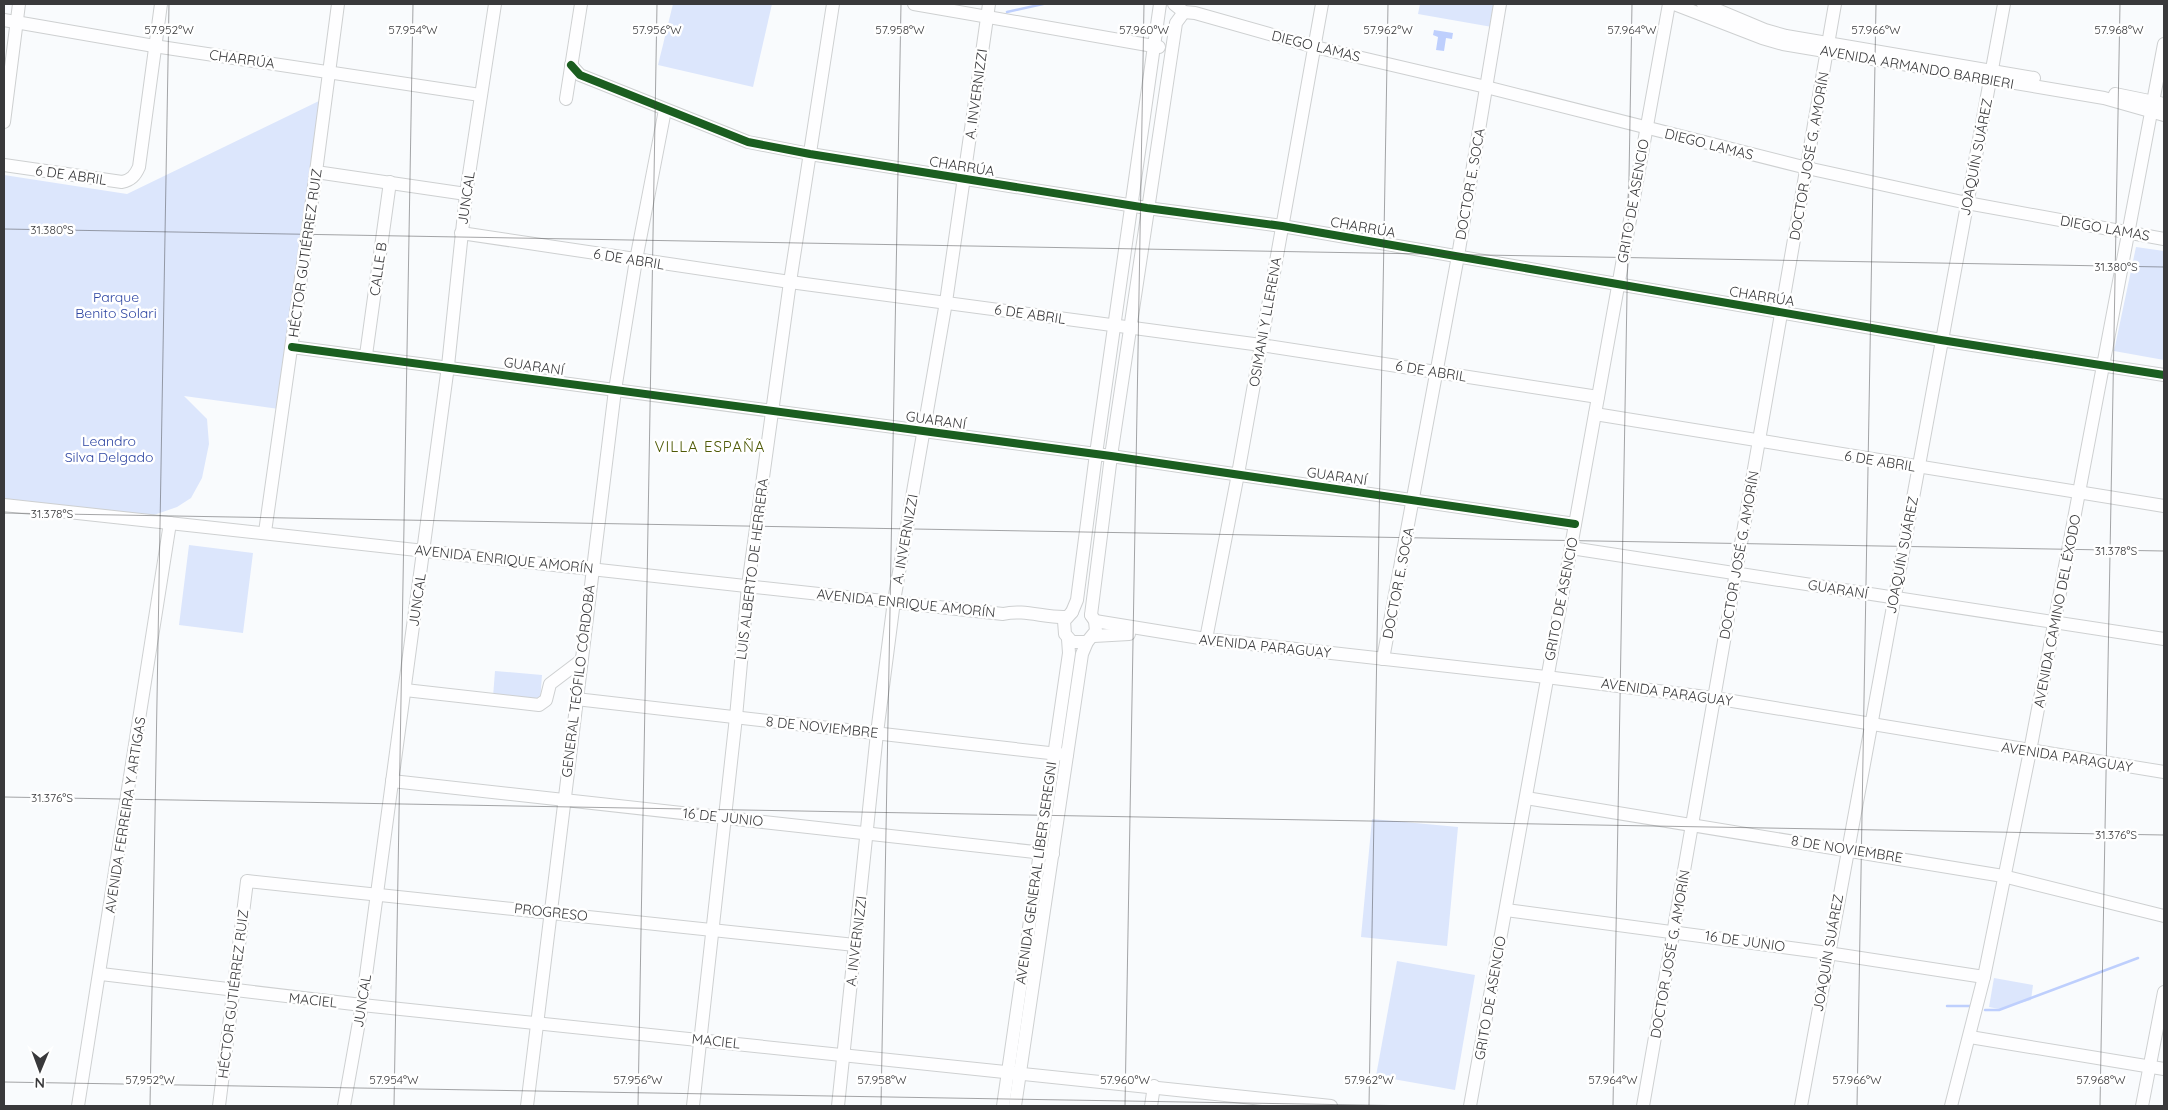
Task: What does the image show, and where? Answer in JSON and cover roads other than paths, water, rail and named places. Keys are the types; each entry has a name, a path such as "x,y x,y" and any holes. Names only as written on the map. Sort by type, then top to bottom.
{"street":[{"path":"4,122 19,4"},
{"path":"154,46 161,4"},
{"name":"HÉCTOR GUTIÉRREZ RUIZ","path":"265,532 338,4"},
{"name":"JUNCAL","path":"344,1106 362,1005 448,366 466,194 495,4"},
{"path":"566,99 581,4"},
{"name":"LUIS ALBERTO DE HERRERA","path":"694,1106 736,717 748,586 790,282 833,4"},
{"path":"914,4 988,10 1154,45 1171,52"},
{"path":"1160,4 1077,600 1063,625 1067,637 1077,643 1090,639 1111,456 1147,208 1179,8"},
{"name":"OSIMANI Y LLERENA","path":"1206,639 1238,474 1322,4"},
{"name":"DOCTOR E. SOCA","path":"1383,659 1458,256 1500,4"},
{"name":"GRITO DE ASENCIO","path":"1470,1106 1669,4"},
{"name":"AVENIDA ARMANDO BARBIERI","path":"1674,4 1762,38 1991,74 2159,108"},
{"name":"AVENIDA ARMANDO BARBIERI","path":"1704,4 1765,30 1828,47"},
{"name":"DOCTOR JOSÉ G. AMORÍN","path":"1643,1106 1835,4"},
{"name":"JOAQUÍN SUÁREZ","path":"1801,1106 1870,723 2004,4"},
{"name":"DIEGO LAMAS","path":"1179,8 1315,46 1807,168 1967,203 2164,239"},
{"name":"A. INVERNIZZI","path":"838,1106 842,1055 868,834 877,733 894,601 946,302 988,10"},
{"name":"CHARRÚA","path":"4,20 154,46 480,96"},
{"name":"AVENIDA CAMINO DEL ÉXODO","path":"1951,1106 1984,977 2003,876 2030,751 2130,233 2159,108 2164,44"},
{"name":"6 DE ABRIL","path":"4,165 122,182 130,180 136,175 139,167 154,46"},
{"name":"CHARRÚA","path":"572,64 575,71 580,75 748,142 810,154 1132,206 1282,226 1618,286 2164,375"},
{"name":"GENERAL TEÓFILO CÓRDOBA","path":"527,1106 580,662 615,390 636,260 665,110"},
{"path":"316,172 466,194"},
{"name":"CALLE B","path":"366,355 390,182"},
{"name":"6 DE ABRIL","path":"461,233 790,282 946,302 1129,329 1261,345 1598,398"},
{"name":"GUARANÍ","path":"292,347 366,355 1111,456 1575,524"},
{"name":"6 DE ABRIL","path":"1595,414 2164,506"},
{"name":"AVENIDA ENRIQUE AMORÍN","path":"4,504 1004,614 1014,612 1053,618 1069,615"},
{"name":"AVENIDA FERREIRA Y ARTIGAS","path":"78,1106 101,974 170,523"},
{"name":"GUARANÍ","path":"1571,548 2164,639"},
{"path":"1069,615 1082,610 1093,618"},
{"name":"AVENIDA ENRIQUE AMORÍN","path":"1004,614 1011,620 1052,626 1067,637"},
{"name":"AVENIDA PARAGUAY","path":"1093,618 1167,634 1714,698 2164,772"},
{"name":"AVENIDA PARAGUAY","path":"1090,639 1167,634"},
{"name":"AVENIDA GENERAL LÍBER SEREGNI","path":"1002,1106 1069,653 1067,637"},
{"name":"AVENIDA GENERAL LÍBER SEREGNI","path":"1015,1106 1082,654 1090,639"},
{"path":"404,690 539,705 546,700 550,684 580,662"},
{"name":"8 DE NOVIEMBRE","path":"576,699 1068,755"},
{"name":"16 DE JUNIO","path":"392,781 1053,854"},
{"name":"8 DE NOVIEMBRE","path":"1526,798 2003,876 2164,916"},
{"name":"HÉCTOR GUTIÉRREZ RUIZ","path":"219,1106 247,881"},
{"name":"PROGRESO","path":"247,881 855,945"},
{"name":"16 DE JUNIO","path":"1506,910 1828,953 1984,977"},
{"name":"MACIEL","path":"101,974 362,1005 1020,1072 1308,1105 1331,1106"},
{"path":"2142,1106 2164,992"},
{"path":"1970,1037 2164,1069"},
{"path":"1151,1106 1154,1086"}],"water":[{"path":"1434,30 1453,33 1452,39 1446,38 1444,51 1436,50 1438,37 1433,35"}],"waterway":[{"path":"1007,12 1043,4"},
{"path":"1985,1010 1999,1010 2138,958"},
{"path":"1947,1006 1970,1006"}],"district":[{"name":"VILLA ESPAÑA","path":"710,446"}],"park label":[{"name":"Parque Benito Solari","path":"116,306"},
{"name":"Leandro Silva Delgado","path":"109,450"}]}
